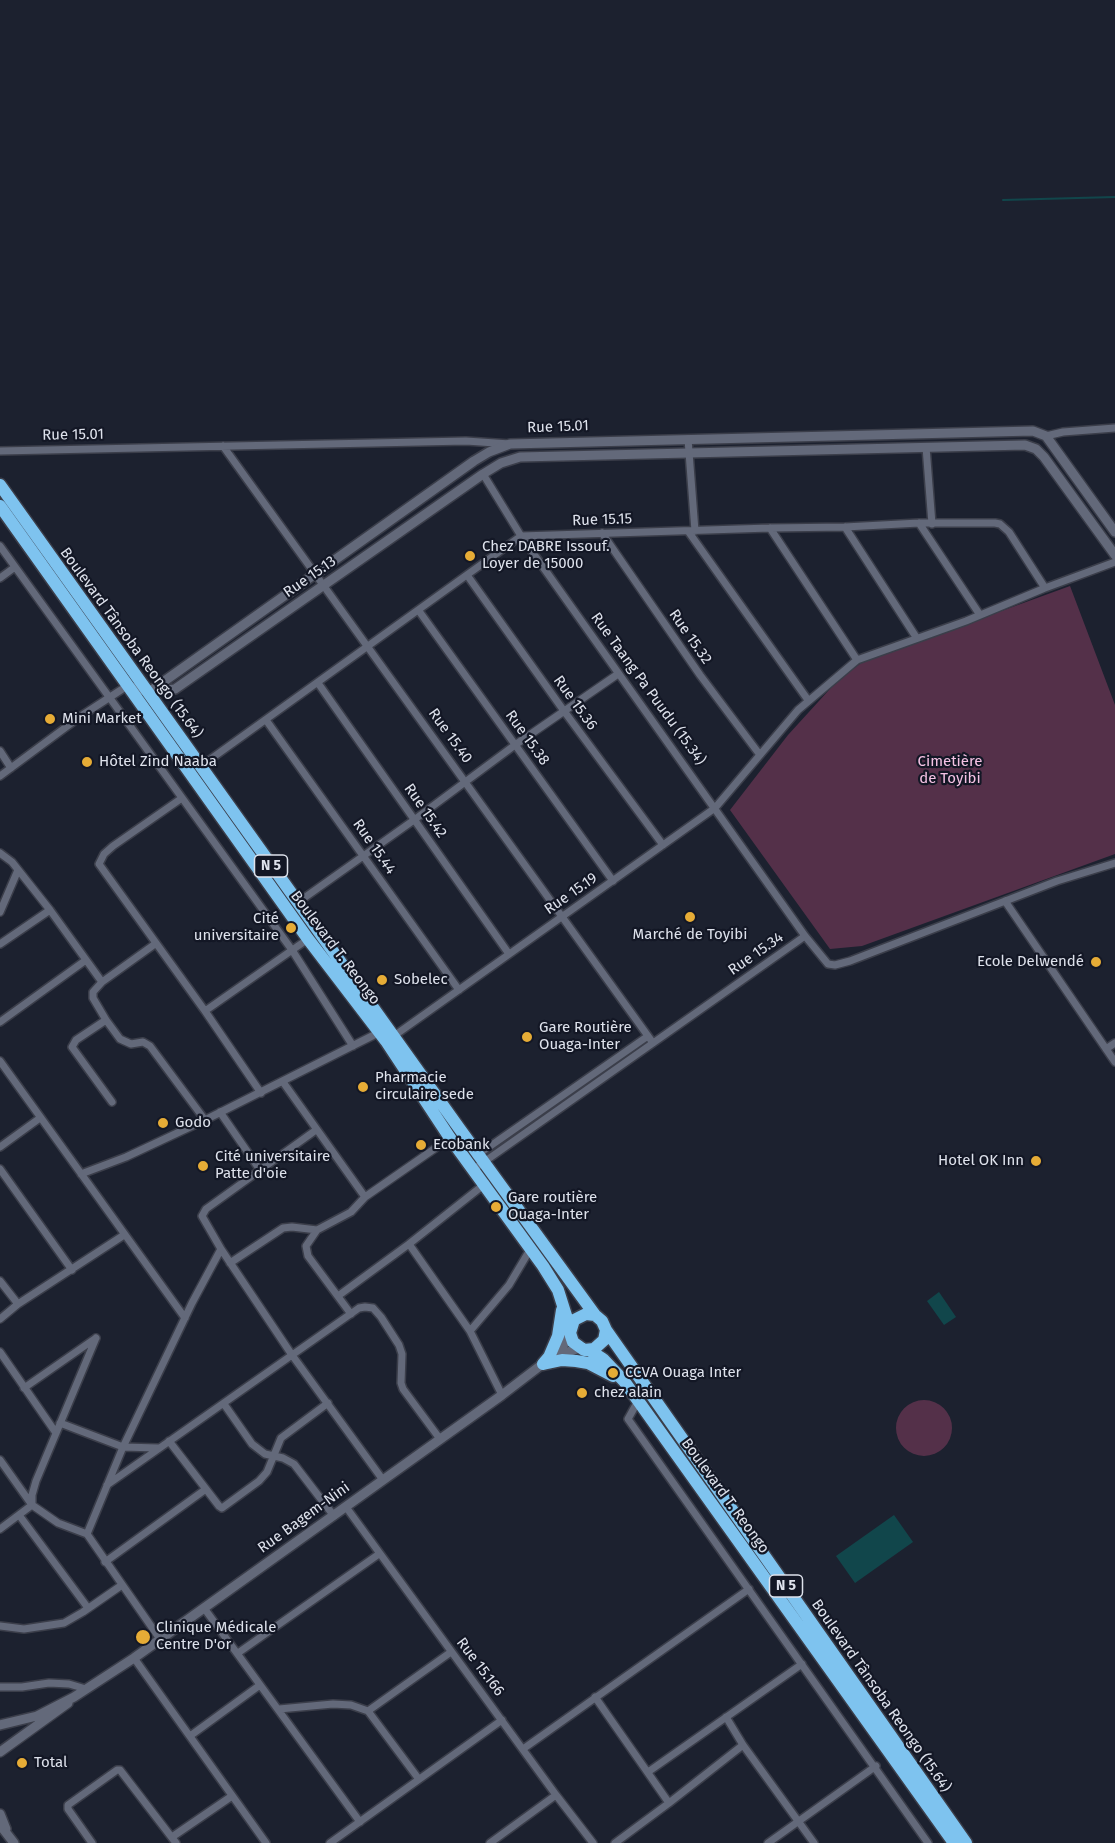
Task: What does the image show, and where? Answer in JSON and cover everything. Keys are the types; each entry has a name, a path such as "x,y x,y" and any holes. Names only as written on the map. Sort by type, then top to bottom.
{"highway":[{"name":"Boulevard Tânsoba Reongo (15.64)","path":"0,485 149,692 476,1162 595,1316 602,1321 606,1330 966,1843"},
{"name":"Boulevard T. Reongo","path":"0,506 308,939 386,1034 450,1137 476,1162"},
{"name":"N 5","path":"489,1180 553,1280 562,1300 573,1342 584,1349"},
{"path":"546,1362 558,1336 562,1300"},
{"path":"570,1330 574,1320 582,1315 595,1316"},
{"path":"584,1349 602,1344 606,1330"},
{"name":"Boulevard T. Reongo","path":"584,1349 603,1359 634,1396 954,1843"},
{"path":"546,1362 562,1360 588,1363 611,1375 634,1396"}],"main road":[{"name":"Rue 15.01","path":"510,444 1028,431 1037,431 1046,436"},
{"path":"1046,436 1115,532"},
{"name":"Rue 15.13","path":"149,692 474,462 489,452 510,444"},
{"name":"Rue 15.01","path":"483,474 501,463 525,456 1015,445 1032,447 1044,457 1115,555"},
{"name":"Rue 15.13","path":"127,686 149,692 175,689 483,474"},
{"path":"546,1362 564,1344 570,1330"},
{"path":"546,1362 567,1351 584,1349"},
{"name":"Rue Bagem-Nini","path":"74,1697 134,1658 546,1362"},
{"path":"0,1725 37,1716 74,1697"},
{"path":"0,1752 63,1708 74,1697"},
{"path":"0,1814 3,1828 14,1843"}],"street":[{"name":"Rue 15.01","path":"1046,436 1064,432 1115,428"},
{"path":"688,439 692,531 808,700"},
{"name":"Rue 15.01","path":"0,451 466,441 510,444"},
{"name":"Rue 15.40","path":"223,446 651,1039"},
{"path":"926,447 932,524"},
{"name":"Rue Taang Pa Puudu (15.34)","path":"483,474 521,536 805,936"},
{"name":"Rue 15.15","path":"521,536 990,522 1000,524 1009,532 1045,588"},
{"path":"918,523 980,615"},
{"path":"845,527 916,637"},
{"path":"770,528 857,660"},
{"name":"Rue 15.32","path":"602,533 700,675 760,755"},
{"path":"201,766 521,536"},
{"path":"0,546 292,950 353,1046"},
{"name":"Rue 15.19","path":"81,1174 126,1157 261,1093 353,1046 386,1034 459,990 715,808 808,700 857,660 1115,562"},
{"path":"0,578 15,567"},
{"name":"Rue 15.36","path":"467,575 663,845"},
{"name":"Rue 15.38","path":"419,611 613,881"},
{"path":"297,903 414,820 465,780 618,674"},
{"name":"Rue 15.42","path":"318,683 509,954"},
{"path":"0,776 108,697 127,686"},
{"name":"Rue 15.44","path":"266,720 459,990"},
{"path":"0,751 11,768"},
{"path":"182,798 113,846 100,859 99,864 261,1093"},
{"path":"0,853 12,862 50,910 102,982"},
{"name":"Rue 15.34","path":"476,1162 651,1039 805,936 828,964 835,965 1057,881 1115,863"},
{"path":"0,912 18,870"},
{"path":"1005,902 1115,1062"},
{"path":"0,944 50,910"},
{"path":"205,1011 308,939"},
{"path":"155,944 102,982 93,992 93,998 106,1020 125,1042 131,1044 143,1042 150,1046 205,1120"},
{"path":"0,1022 86,960"},
{"path":"106,1020 76,1040 72,1047 112,1102"},
{"path":"1106,1049 1115,1043"},
{"path":"1,1064 185,1318"},
{"path":"283,1082 365,1197"},
{"path":"220,1112 260,1170"},
{"path":"0,1148 40,1118"},
{"path":"316,1130 204,1211 204,1220 292,1355 383,1480"},
{"path":"351,1314 308,1256 306,1246 317,1230 351,1212 365,1197 450,1137"},
{"path":"0,1169 72,1269"},
{"path":"338,1296 409,1244 489,1180"},
{"path":"230,1263 283,1228 317,1230"},
{"path":"0,1319 18,1304 124,1235"},
{"path":"409,1244 470,1331 502,1395"},
{"path":"470,1331 509,1285 531,1248"},
{"path":"87,1534 123,1447 221,1249"},
{"path":"0,1281 18,1304"},
{"path":"107,1485 351,1314 365,1307 373,1308 381,1317 401,1349 401,1383 406,1395 440,1439"},
{"path":"24,1388 96,1338 36,1481 32,1505"},
{"path":"0,1352 56,1433"},
{"path":"634,1396 628,1419 876,1766 928,1843"},
{"path":"169,1441 222,1508 259,1481 267,1472 281,1438 328,1403"},
{"path":"224,1404 252,1444 265,1454 283,1458 294,1464 334,1516"},
{"path":"60,1423 123,1447 158,1448"},
{"path":"0,1461 32,1505 58,1523 87,1534 160,1639"},
{"path":"105,1562 206,1489"},
{"path":"0,1529 32,1505"},
{"name":"Rue 15.166","path":"346,1507 593,1843"},
{"path":"19,1515 88,1608"},
{"path":"238,1653 379,1554"},
{"path":"0,1626 24,1629 64,1623 122,1585"},
{"path":"523,1749 749,1589"},
{"path":"204,1608 360,1822"},
{"path":"369,1711 452,1652"},
{"path":"134,1658 266,1843"},
{"path":"648,1772 802,1664"},
{"path":"0,1687 49,1683 69,1684 86,1689"},
{"path":"190,1736 260,1685"},
{"path":"595,1697 669,1803"},
{"path":"279,1709 333,1704 351,1705 369,1711 418,1778"},
{"path":"726,1717 814,1843"},
{"path":"330,1843 502,1720"},
{"path":"615,1843 743,1744"},
{"path":"768,1843 876,1766"},
{"path":"92,1843 68,1809 68,1805 117,1770 120,1770 174,1840 232,1796"},
{"path":"490,1843 556,1795"}],"green space":[{"name":"Cimetière de Toyibi","path":"1070,586 1115,705 1115,854 862,946 830,949 730,810 788,735 839,679 864,661"},
{"path":"918,1400 930,1400 940,1404 948,1412 952,1428 948,1444 940,1452 930,1456 918,1456 908,1452 900,1444 896,1434 896,1422 900,1412 908,1404"}],"shaded area":[{"path":"939,1292 956,1317 944,1325 927,1301"},
{"path":"894,1515 913,1542 855,1583 836,1556"}],"waterway":[{"path":"1003,200 1115,197"}],"place":[{"name":"Chez DABRE Issouf. Loyer de 15000","path":"470,556"},
{"name":"Mini Market","path":"50,719"},
{"name":"Hôtel Zind Naaba","path":"87,762"},
{"name":"Marché de Toyibi","path":"690,917"},
{"name":"Cité universitaire","path":"291,928"},
{"name":"Ecole Delwendé","path":"1096,962"},
{"name":"Sobelec","path":"382,980"},
{"name":"Gare Routière Ouaga-Inter","path":"527,1037"},
{"name":"Pharmacie circulaire sede","path":"363,1087"},
{"name":"Godo","path":"163,1123"},
{"name":"Ecobank","path":"421,1145"},
{"name":"Hotel OK Inn","path":"1036,1161"},
{"name":"Cité universitaire Patte d'oie","path":"203,1166"},
{"name":"Gare routière Ouaga-Inter","path":"496,1207"},
{"name":"CCVA Ouaga Inter","path":"613,1373"},
{"name":"chez alain","path":"582,1393"},
{"name":"Clinique Médicale Centre D'or","path":"143,1637"},
{"name":"Total","path":"22,1763"}]}
